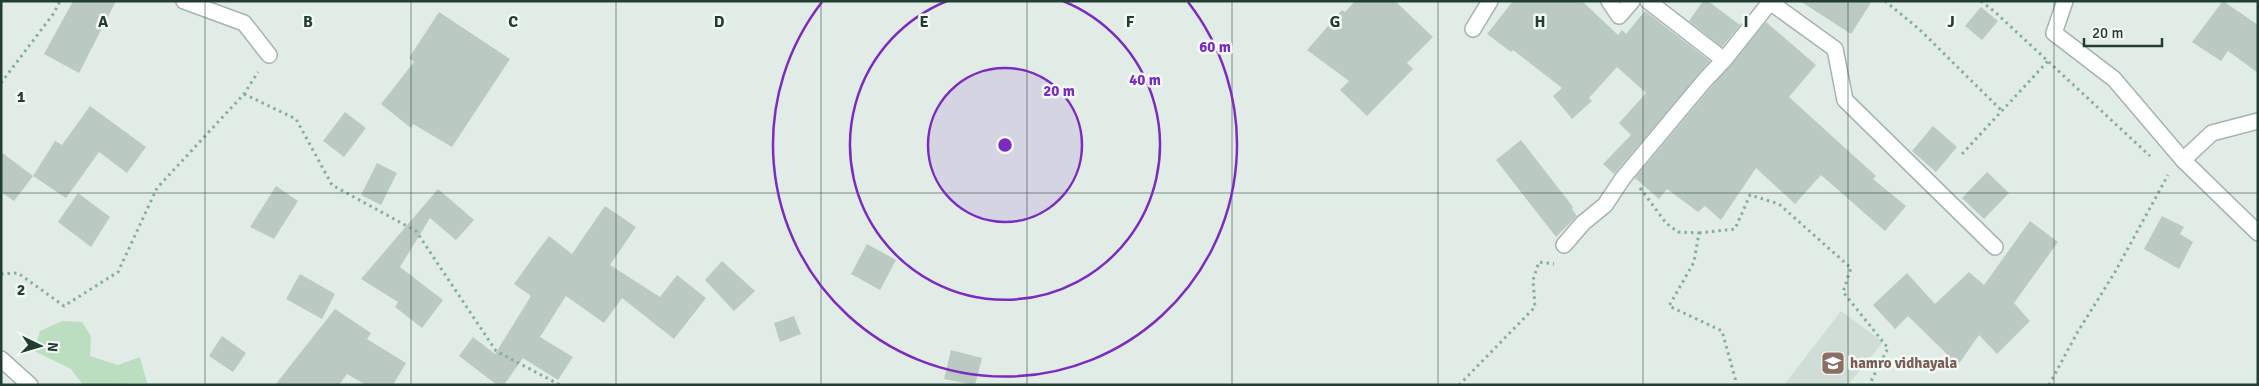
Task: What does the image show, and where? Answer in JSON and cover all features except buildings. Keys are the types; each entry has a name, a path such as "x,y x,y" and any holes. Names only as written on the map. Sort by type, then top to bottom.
{"street":[{"path":"184,1 244,22 269,55"},
{"path":"1473,29 1490,1"},
{"path":"1608,1 1618,16 1632,1"},
{"path":"1648,1 1724,60"},
{"path":"2065,1 2054,33 2114,79 2183,160 2258,233"},
{"path":"1564,245 1583,223 1605,205 1623,178 1771,2 1835,49 1845,100 1996,248"},
{"path":"2183,160 2212,132 2258,121"},
{"path":"1,359 30,385"}],"path":[{"path":"1,83 54,13 60,1"},
{"path":"1885,1 1920,29 2002,111"},
{"path":"1981,1 2155,160"},
{"path":"1,274 18,273 64,306 118,272 157,188 244,94 269,55"},
{"path":"1962,154 2048,61"},
{"path":"244,94 296,119 332,185 416,231 496,351 560,385"},
{"path":"2049,385 2077,333 2115,272 2169,174 2183,160"},
{"path":"1623,178 1629,179 1639,187 1666,223 1678,232 1699,233 1735,229 1750,195 1779,204 1804,224 1851,268 1843,292 1888,348 1869,385"},
{"path":"1699,233 1694,262 1669,306 1722,331 1737,385"},
{"path":"1459,385 1535,307 1533,280 1539,262 1569,265 1564,245"}],"shaded area":[{"name":"hamro vidhayala","path":"1841,311 1883,342 1848,385 1784,385"}],"green space":[{"path":"62,321 82,322 91,336 90,356 118,365 140,357 147,383 83,385 71,369 34,351 40,331"}],"place":[{"name":"hamro vidhayala","path":"1833,363"}]}
